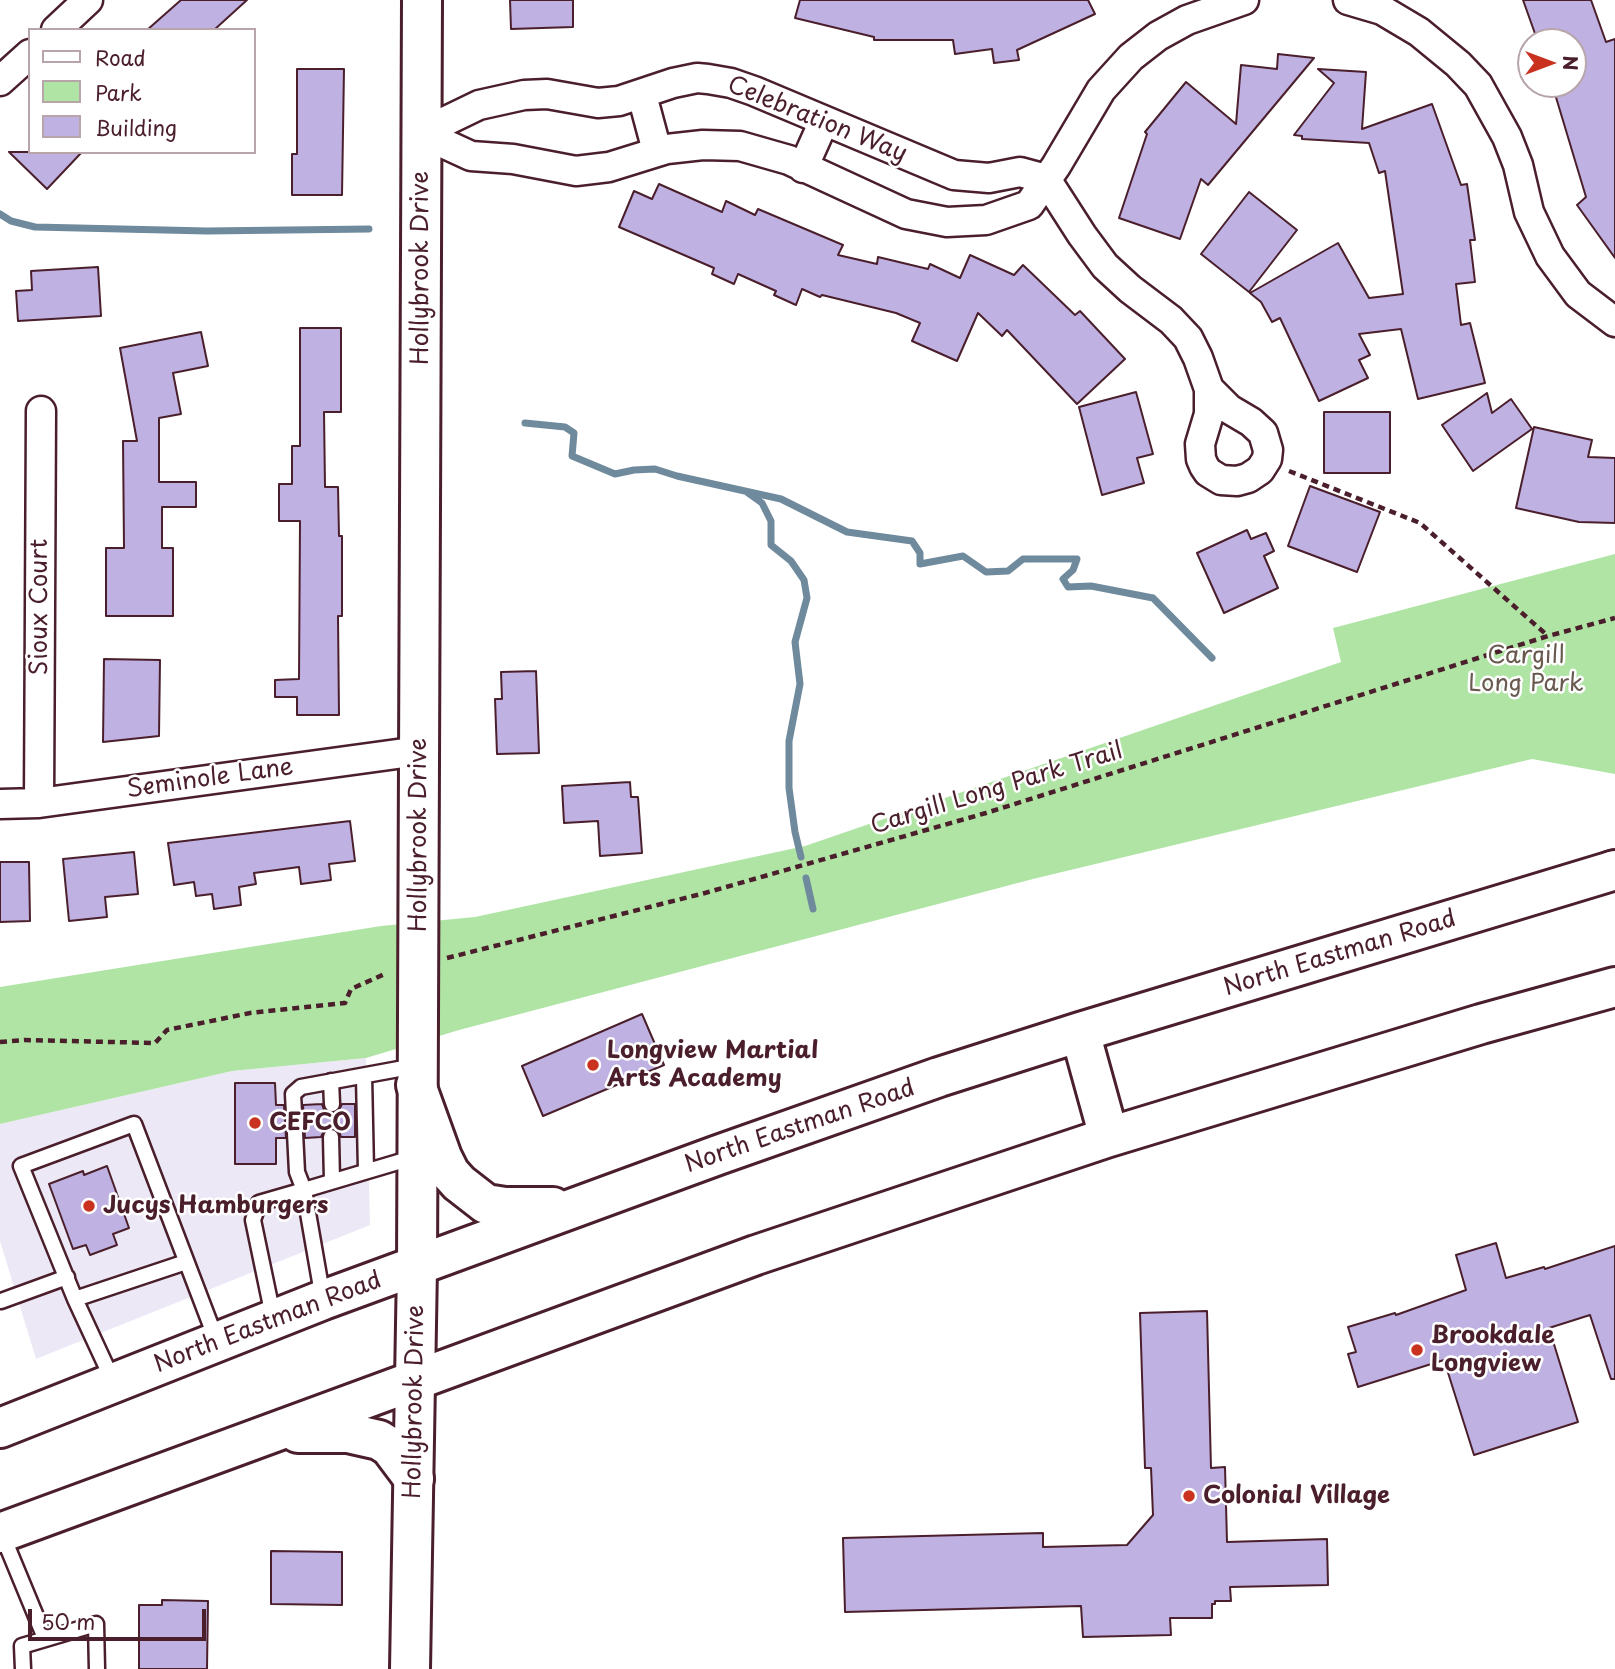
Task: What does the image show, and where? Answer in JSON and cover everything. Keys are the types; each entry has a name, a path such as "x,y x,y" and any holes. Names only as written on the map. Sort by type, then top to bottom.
{"main road":[{"name":"Hollybrook Drive","path":"410,1669 417,1267 422,0"},
{"name":"North Eastman Road","path":"0,1428 323,1300 926,1082 1080,1032 1614,870"},
{"path":"1,1533 757,1255 1109,1137 1481,1024 1615,987"},
{"path":"1080,1032 1109,1137"},
{"path":"416,1075 450,1173 474,1196 486,1204 505,1207 576,1208"},
{"path":"275,1433 348,1433 366,1436 390,1447 414,1479"}],"street":[{"name":"Celebration Way","path":"421,132 471,156 513,159 576,170 609,167 657,151 703,145 728,145 776,155 894,210 919,218 947,222 986,220 1029,205 1101,90 1131,57 1158,36 1187,20 1244,0"},
{"path":"1360,2 1382,10 1419,32 1458,64 1478,85 1507,137 1518,165 1530,212 1550,256 1578,294 1615,322"},
{"path":"0,81 28,56"},
{"name":"Celebration Way","path":"421,132 479,105 524,96 547,94 598,103 619,101 696,78 721,80 754,91 954,175 989,178 1020,172 1046,179"},
{"path":"642,95 657,151"},
{"path":"803,167 824,121"},
{"path":"1046,179 1082,236 1105,266 1171,320 1188,338 1209,389 1209,414 1199,451 1200,459 1208,472 1221,480 1237,481 1255,474 1266,459 1267,443 1258,427 1229,410 1209,389"},
{"name":"Sioux Court","path":"39,803 41,411"},
{"name":"Seminole Lane","path":"0,804 39,803 419,751"}],"lane":[{"path":"323,1300 304,1190 297,1172 293,1094 300,1087 331,1081 364,1076 416,1075"},
{"path":"364,1076 366,1171"},
{"path":"331,1081 332,1104"},
{"path":"113,1382 75,1299 21,1166 134,1124 216,1341"},
{"path":"331,1137 332,1180"},
{"path":"273,1319 253,1220 259,1203 416,1157"},
{"path":"75,1299 186,1262"},
{"path":"1,1301 67,1277"},
{"path":"1,1533 45,1638"},
{"path":"23,1669 22,1646 96,1624 97,1669"}],"path":[{"path":"1266,459 1283,469 1420,523 1548,636"},
{"name":"Cargill Long Park Trail","path":"452,957 705,893 986,813 1548,636 1615,618"},
{"path":"0,1042 155,1043 167,1030 250,1013 345,1003 351,989 386,973"}],"shaded area":[{"path":"366,1058 370,1225 36,1359 0,1241 0,1124 232,1071"}],"green space":[{"name":"Cargill Long Park","path":"1615,554 1615,774 1532,759 1033,879 459,1030 366,1058 232,1071 0,1124 0,987 381,926 475,917 805,846 1341,662 1333,628"}],"building":[{"path":"181,0 247,0 216,28 149,28"},
{"path":"510,0 573,0 573,27 511,29"},
{"path":"800,0 1088,0 1095,14 1017,50 1019,60 994,63 992,49 955,54 953,40 874,40 874,37 795,18"},
{"path":"1523,0 1591,0 1606,42 1615,39 1615,258 1577,205 1586,197 1556,98 1587,98 1587,28 1533,28"},
{"path":"1278,54 1314,58 1208,185 1201,179 1180,239 1119,218 1147,134 1145,132 1186,82 1236,124 1241,65 1277,69"},
{"path":"297,69 344,69 342,195 292,195 292,154 297,154"},
{"path":"1318,69 1366,72 1362,129 1432,104 1461,185 1467,184 1475,240 1470,240 1475,282 1456,284 1461,325 1470,323 1485,383 1418,399 1401,329 1359,334 1370,355 1359,360 1368,378 1319,401 1280,318 1272,322 1261,302 1250,293 1338,243 1369,298 1403,294 1385,171 1379,173 1369,143 1302,139 1302,136 1294,135 1334,83"},
{"path":"9,152 80,154 47,189"},
{"path":"659,184 722,212 726,201 755,215 758,209 843,245 838,255 877,264 878,257 928,269 930,264 960,278 970,255 1014,275 1023,265 1075,315 1080,311 1125,359 1077,404 1007,330 1002,336 978,313 957,361 912,341 920,323 896,313 822,295 820,297 802,289 796,305 774,295 776,291 738,274 734,284 712,274 714,268 619,227 634,191 652,199"},
{"path":"1249,192 1297,230 1249,292 1201,254"},
{"path":"98,267 101,316 18,321 16,291 32,290 31,271"},
{"path":"300,328 341,328 341,412 324,412 325,487 338,487 339,536 342,536 342,616 338,616 339,715 297,715 297,697 275,697 275,680 299,679 300,521 279,521 279,484 292,484 292,446 300,446"},
{"path":"201,332 208,366 173,373 181,414 159,418 159,482 196,482 196,507 162,507 162,548 173,548 173,616 106,616 106,548 124,548 123,441 137,441 120,348"},
{"path":"1136,392 1153,454 1137,458 1144,483 1102,495 1079,407"},
{"path":"1487,393 1492,413 1511,399 1532,429 1473,471 1442,425"},
{"path":"1324,412 1390,412 1390,473 1324,473"},
{"path":"1534,427 1592,440 1588,457 1615,458 1615,523 1579,522 1516,508"},
{"path":"1310,486 1380,512 1357,572 1288,546"},
{"path":"1247,530 1251,539 1266,533 1274,551 1264,556 1278,588 1224,613 1197,553"},
{"path":"104,659 160,660 159,736 103,742"},
{"path":"536,671 539,753 497,754 495,699 502,699 501,672"},
{"path":"630,782 631,797 638,797 642,853 600,856 598,821 564,823 562,786"},
{"path":"350,821 355,861 329,864 331,880 301,884 299,867 254,873 256,884 239,887 241,905 214,909 212,894 196,896 194,882 174,885 168,843"},
{"path":"134,852 138,894 105,897 107,917 69,921 63,859"},
{"path":"0,862 29,862 30,921 0,922"},
{"name":"Longview Martial Arts Academy","path":"642,1014 664,1065 543,1116 522,1066"},
{"name":"CEFCO","path":"235,1083 275,1083 276,1105 284,1105 286,1138 276,1138 276,1164 235,1164"},
{"path":"322,1104 324,1110 332,1114 338,1112 342,1104 355,1104 355,1137 341,1137 339,1131 331,1127 325,1129 321,1137 305,1138 303,1105"},
{"name":"Jucys Hamburgers","path":"107,1166 129,1228 113,1234 117,1245 90,1255 86,1245 73,1249 49,1184 83,1171 84,1175"},
{"name":"Brookdale Longview","path":"1496,1243 1506,1278 1544,1267 1545,1269 1615,1246 1615,1379 1611,1379 1590,1315 1549,1328 1578,1422 1474,1455 1444,1360 1358,1387 1348,1354 1356,1352 1348,1327 1395,1313 1396,1315 1466,1290 1456,1255"},
{"name":"Colonial Village","path":"1207,1311 1211,1468 1225,1467 1227,1542 1327,1539 1328,1585 1230,1587 1231,1601 1215,1601 1215,1604 1212,1604 1212,1618 1170,1618 1171,1635 1083,1637 1081,1606 845,1612 843,1538 1043,1533 1043,1547 1127,1545 1153,1515 1151,1468 1145,1468 1140,1313"},
{"path":"271,1551 342,1552 342,1605 271,1604"},
{"path":"162,1600 208,1601 207,1669 139,1669 139,1605 162,1605"}],"waterway":[{"path":"0,214 11,221 35,227 207,231 369,229"},
{"path":"525,423 565,427 574,433 572,456 615,474 655,469 781,499 847,532 912,541 920,553 920,564 963,556 986,572 1008,571 1023,559 1077,559 1073,570 1063,579 1068,587 1091,586 1153,598 1212,658"},
{"path":"748,493 762,503 771,521 771,545 791,561 804,580 807,598 795,642 800,684 789,741 789,788 801,857"},
{"path":"806,878 813,909"}],"place":[{"name":"Longview Martial Arts Academy","path":"593,1065"},
{"name":"CEFCO","path":"255,1123"},
{"name":"Jucys Hamburgers","path":"89,1206"},
{"name":"Brookdale Longview","path":"1417,1350"},
{"name":"Colonial Village","path":"1189,1496"}]}
